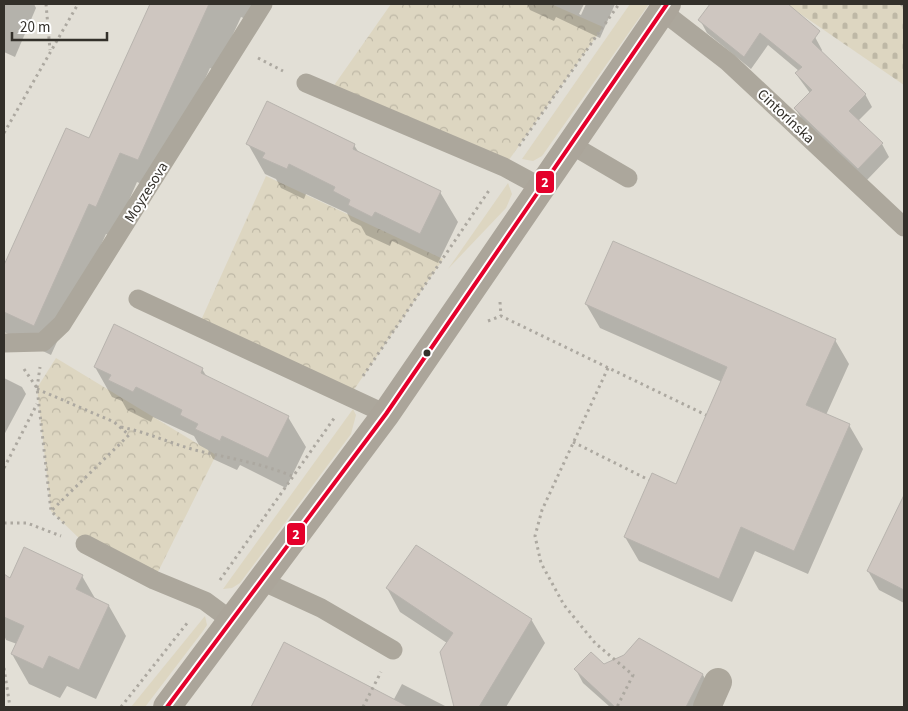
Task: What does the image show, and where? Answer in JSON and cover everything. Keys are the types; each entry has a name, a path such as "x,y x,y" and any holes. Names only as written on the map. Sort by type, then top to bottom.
{"street":[{"path":"167,707 386,414 664,7"},
{"path":"707,707 718,682"}],"lane":[{"name":"Moyzesova","path":"43,342 62,324 263,4"},
{"name":"Cintorínska","path":"664,7 728,62 904,227"},
{"path":"306,83 504,167 541,187"},
{"path":"570,144 628,178"},
{"path":"138,299 386,414"},
{"path":"4,343 43,342"},
{"path":"85,544 154,580 205,601 232,621"},
{"path":"262,581 321,608 393,650"}],"path":[{"path":"46,4 50,52"},
{"path":"4,133 78,4"},
{"path":"236,47 306,83"},
{"path":"486,322 501,316 706,415"},
{"path":"43,342 37,388 51,511 85,544"},
{"path":"608,368 542,510 535,536 541,563 564,604 595,643 633,675 617,707"},
{"path":"37,388 114,422 129,435 51,511"},
{"path":"4,468 38,403"},
{"path":"219,582 338,413"},
{"path":"120,427 139,430 192,449 271,467 292,476"},
{"path":"573,442 649,480"},
{"path":"4,523 27,523 85,544"},
{"path":"121,707 188,621"},
{"path":"363,707 393,650"},
{"path":"4,668 10,707"}],"green space":[{"path":"391,4 551,4 603,27 504,167 328,94"},
{"path":"630,4 649,4 542,156 533,161 522,159"},
{"path":"786,4 904,4 904,85"},
{"path":"266,176 443,259 349,397 198,327"},
{"path":"508,183 512,194 506,208 448,269"},
{"path":"56,358 216,455 154,580 85,544 51,511 37,388"},
{"path":"353,409 356,415 351,434 240,583 232,588 223,589"},
{"path":"205,616 207,625 145,707 131,707"}],"building":[{"path":"150,4 209,4 138,160 120,153 96,207 89,204 34,326 4,312 4,265 66,128 89,138"},
{"path":"710,4 788,4 820,31 812,42 866,94 849,111 883,143 858,169 794,108 812,90 795,73 802,67 760,33 744,57 698,20"},
{"path":"267,101 355,144 353,149 441,191 420,234 375,212 372,217 348,205 350,200 333,191 335,187 289,164 287,169 262,158 265,153 246,144"},
{"path":"613,241 836,339 806,405 850,424 794,551 741,527 719,579 624,537 652,473 676,484 727,367 585,304"},
{"path":"114,324 203,368 201,373 289,416 268,458 222,436 220,441 195,429 198,424 180,415 182,410 136,387 133,392 108,380 111,375 94,367"},
{"path":"904,495 904,590 867,571"},
{"path":"416,545 532,619 479,707 454,707 440,652 453,633 386,588"},
{"path":"24,547 83,575 76,589 109,605 79,670 49,656 43,669 11,654 24,626 4,617 4,574 10,578"},
{"path":"639,638 703,674 686,707 615,707 574,669 591,652 604,664 624,655"},
{"path":"284,642 409,707 251,707"}],"transit line":[{"name":"2","path":"167,707 386,414 667,4"}]}
